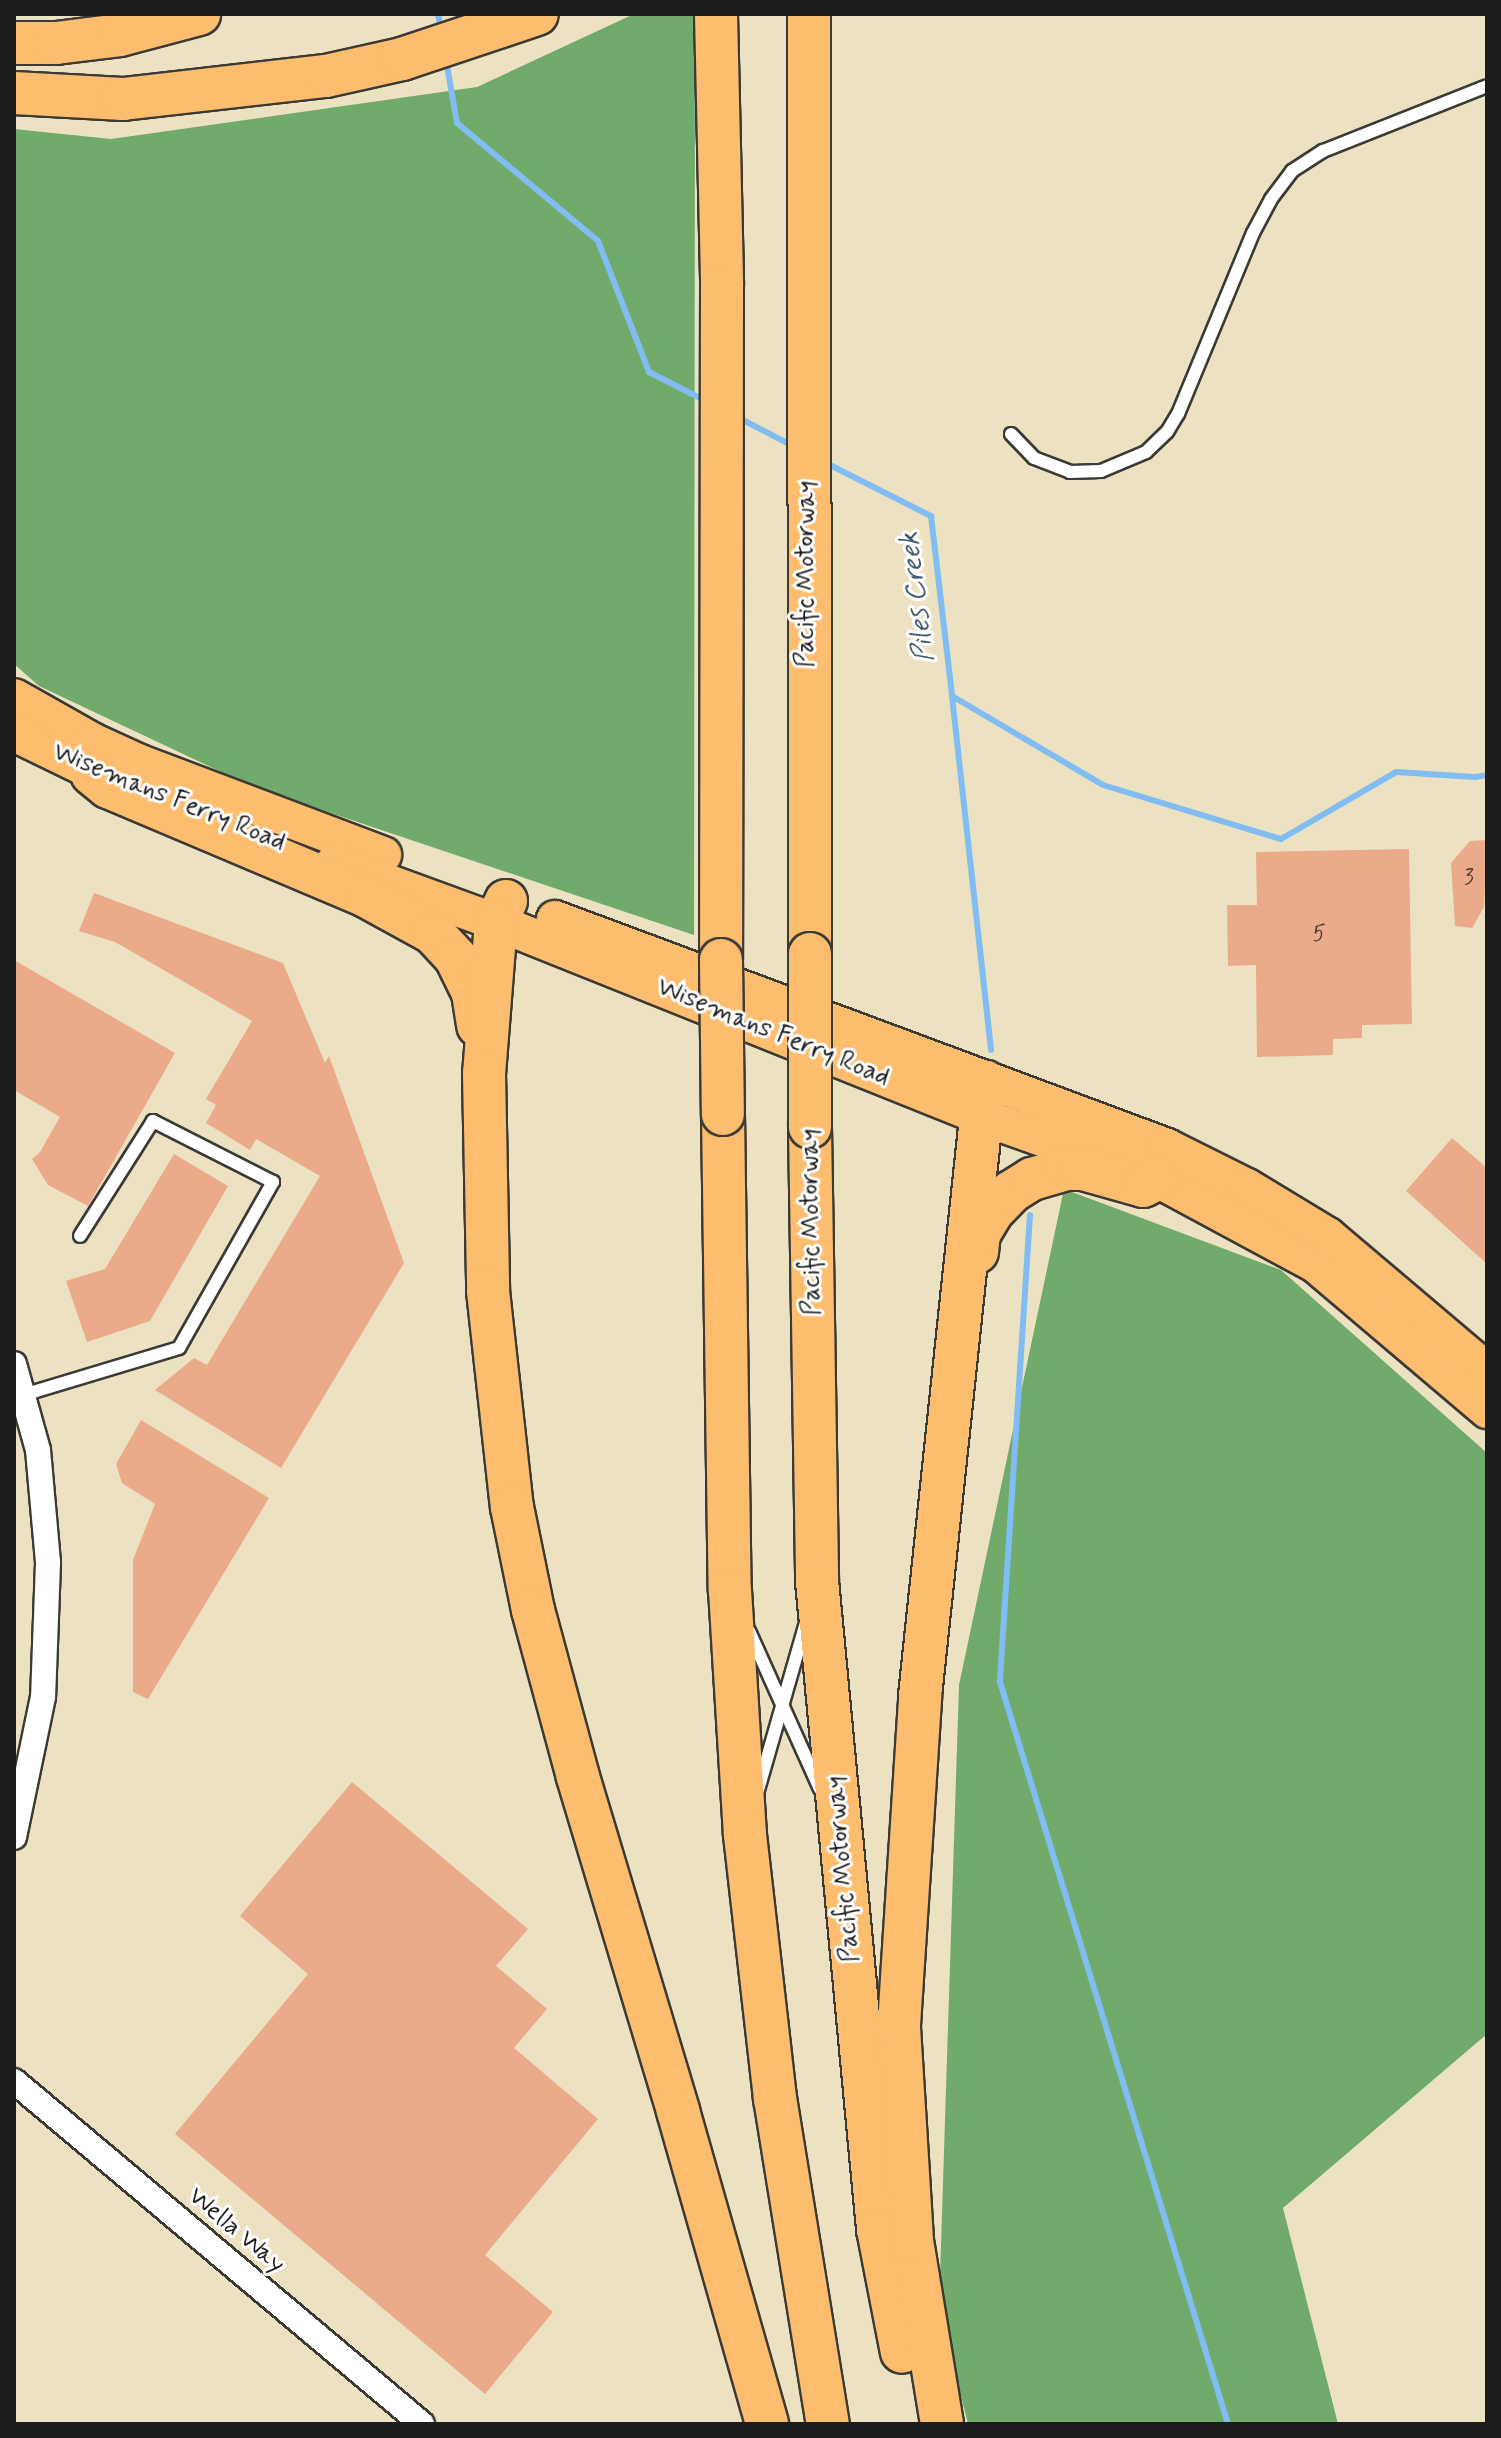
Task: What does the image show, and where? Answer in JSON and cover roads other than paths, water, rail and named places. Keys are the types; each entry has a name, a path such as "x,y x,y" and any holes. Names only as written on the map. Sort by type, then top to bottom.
{"highway":[{"path":"14,43 56,43 120,35 199,14"},
{"path":"14,93 123,99 326,76 402,59 537,14"},
{"path":"716,14 722,285 721,960 730,1590 745,1835 775,2098 828,2424"},
{"name":"Pacific Motorway","path":"809,14 807,580 810,1127 817,1581 878,2229 916,2424"},
{"path":"92,774 108,787 366,896 433,933 456,958 473,993 479,1067 484,1073"},
{"path":"501,912 484,1073 488,1291 512,1507 533,1610 767,2424"},
{"path":"942,2424 912,2240 899,2025 920,1696 982,1098"},
{"path":"961,1319 969,1314 979,1234 992,1212 1011,1192 1032,1179 1067,1169 1083,1169 1143,1186 1157,1179"}],"main road":[{"name":"Wisemans Ferry Road","path":"14,697 80,735 140,763 501,912 982,1098 1157,1179 1315,1264 1487,1410"},
{"name":"Wisemans Ferry Road","path":"14,733 92,774 501,912"},
{"name":"Wisemans Ferry Road","path":"982,1098 1167,1147 1247,1187 1328,1236 1487,1371"}],"street":[{"path":"14,1364 38,1450 48,1563 43,1697 27,1789 14,1837"},
{"name":"Wella Way","path":"14,2081 422,2424"}],"lane":[{"path":"1011,434 1034,458 1070,472 1101,471 1146,452 1167,432 1178,414 1253,233 1271,199 1292,171 1323,151 1487,86"},
{"path":"23,1395 179,1348 273,1182 153,1121 80,1236"},
{"path":"745,1835 817,1581"},
{"path":"730,1590 841,1835"}],"waterway":[{"name":"Piles Creek","path":"438,14 441,29"},
{"name":"Piles Creek","path":"446,60 457,123 598,241 649,372 706,401"},
{"name":"Piles Creek","path":"737,417 795,447"},
{"name":"Piles Creek","path":"826,463 931,516 952,696 1103,785 1281,839 1396,772 1487,775"},
{"path":"952,696 991,1050"},
{"path":"1030,1215 1000,1682 1228,2424"}]}
